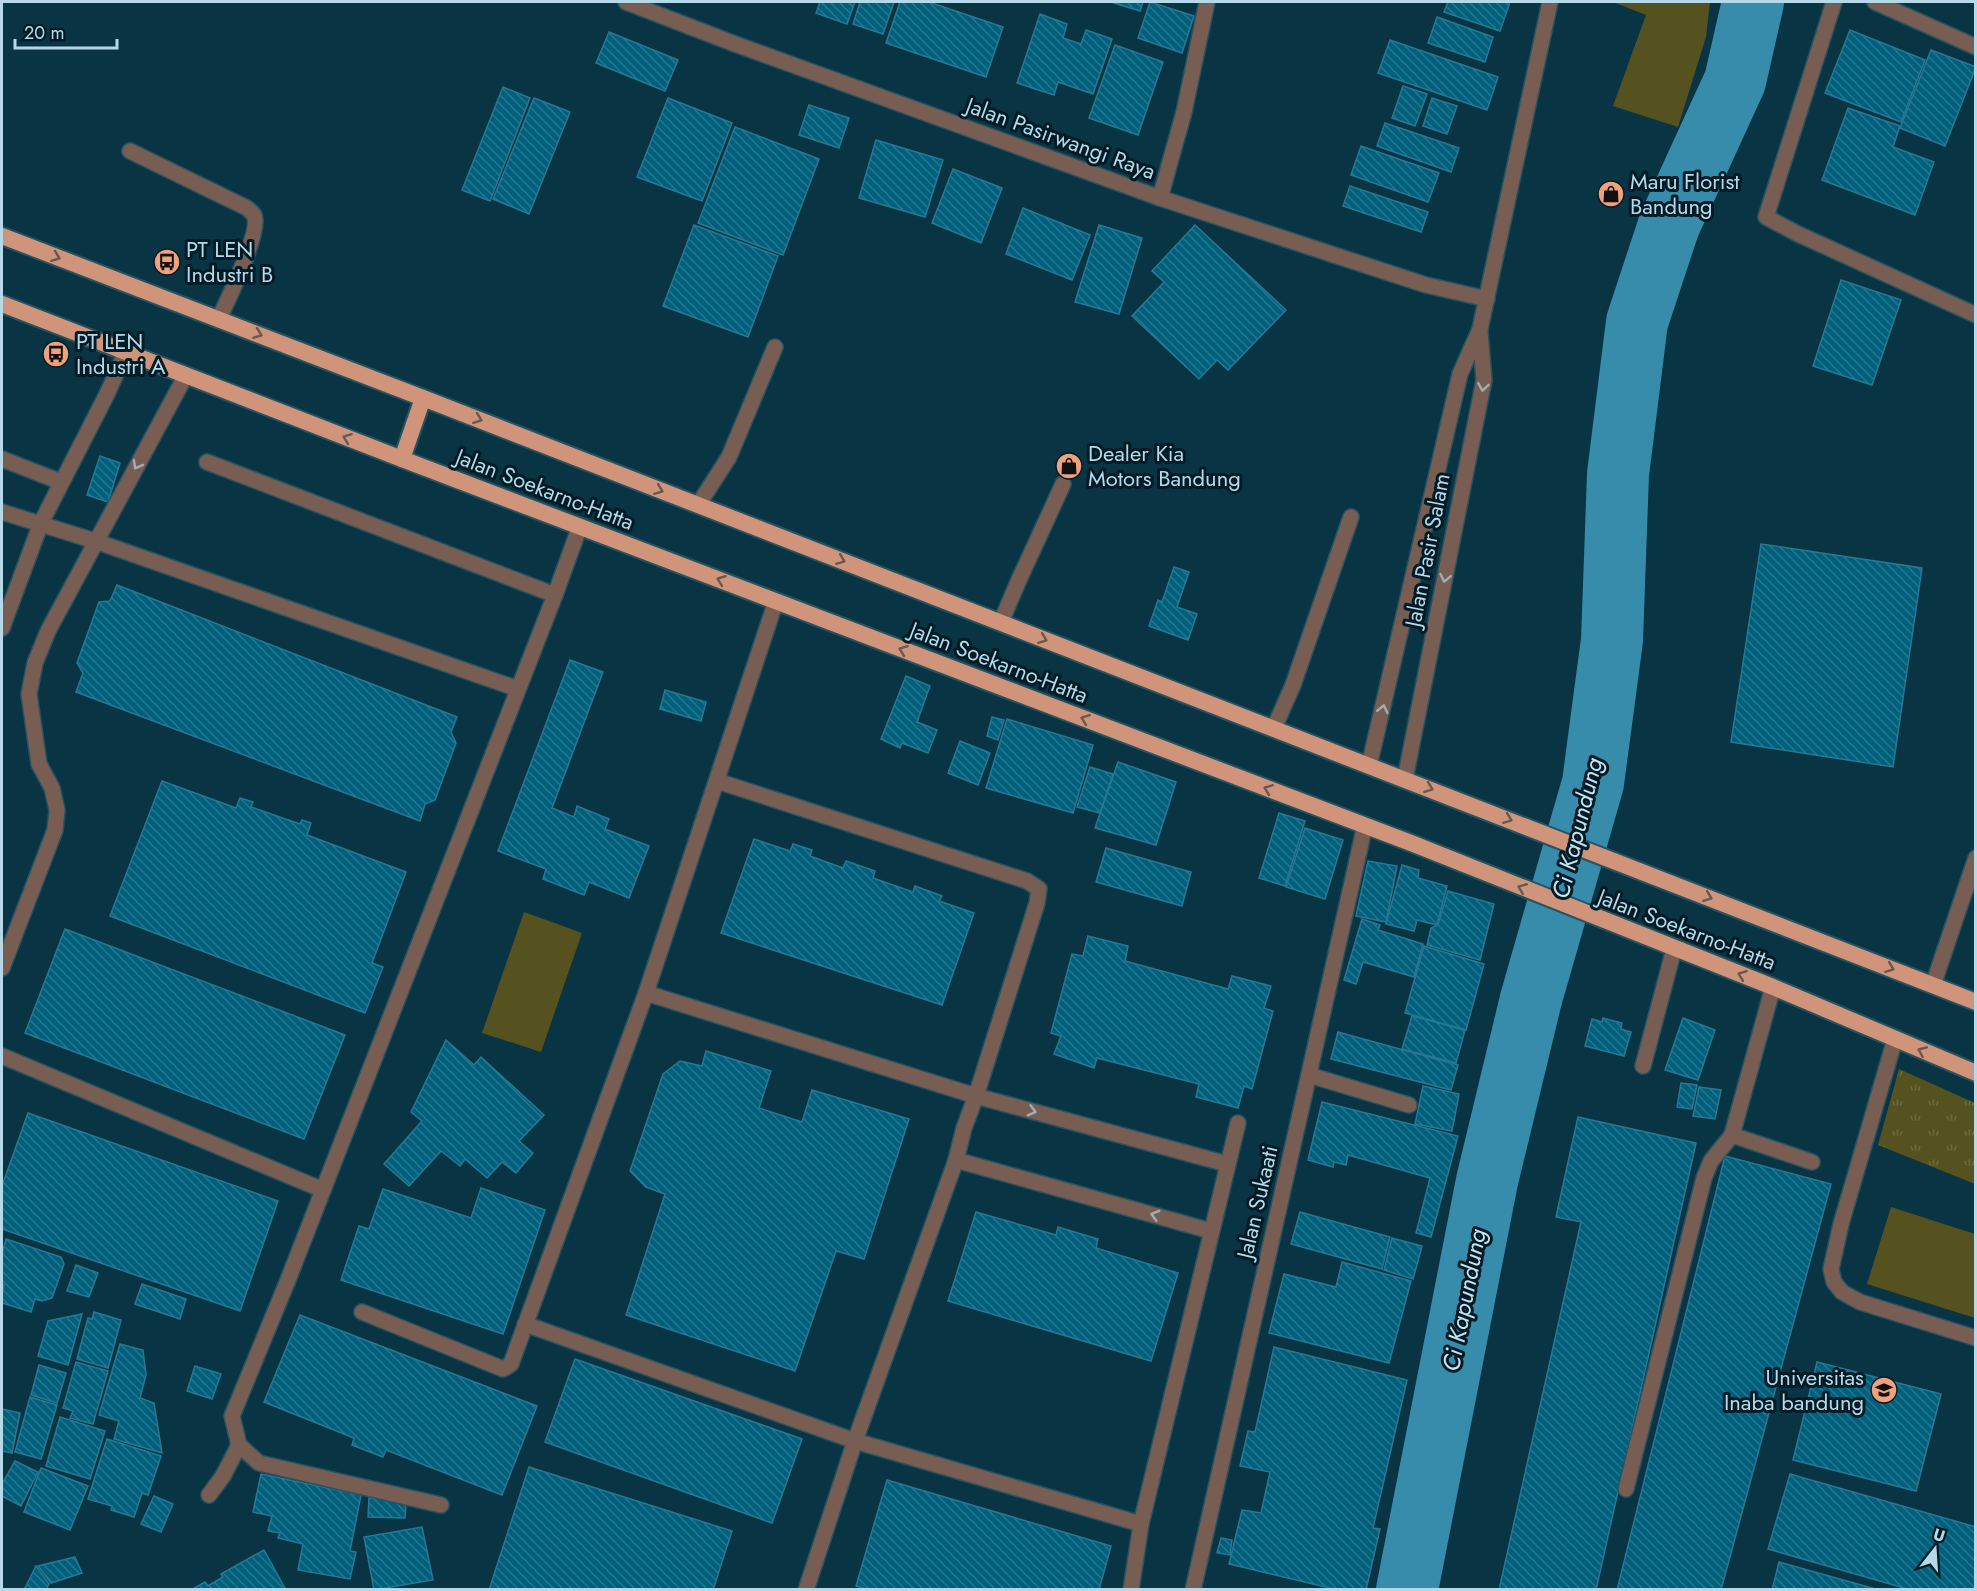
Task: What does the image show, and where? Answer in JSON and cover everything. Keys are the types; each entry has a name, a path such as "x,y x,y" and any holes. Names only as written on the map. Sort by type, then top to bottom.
{"highway":[{"name":"Jalan Soekarno-Hatta","path":"2,236 1976,1002"},
{"name":"Jalan Soekarno-Hatta","path":"2,304 402,459 1365,825 1773,987 1976,1073"},
{"path":"402,459 423,398"}],"street":[{"name":"Jalan Pasirwangi Raya","path":"626,2 735,44 1160,198 1426,285 1487,299"},
{"path":"1160,198 1184,112 1206,2"},
{"name":"Jalan Pasir Salam","path":"1369,766 1460,374 1480,329 1550,2"},
{"path":"1834,2 1766,217 1798,234 1976,315"},
{"path":"1875,2 1976,47"},
{"path":"130,151 247,208 254,214 255,225 244,263 219,319"},
{"name":"Jalan Pasir Salam","path":"1405,779 1484,380 1480,329"},
{"path":"698,505 729,457 775,346"},
{"path":"2,628 41,523 126,352"},
{"path":"2,968 55,830 57,810 52,788 39,764 31,716 29,694 35,663 48,631 95,541 186,375"},
{"path":"2,459 62,482"},
{"path":"207,462 555,595"},
{"path":"1001,622 1064,483"},
{"path":"2,512 95,541 518,689"},
{"path":"1274,728 1293,685 1351,517"},
{"path":"441,1505 259,1463 239,1445 232,1416 323,1190 580,526"},
{"path":"362,1312 502,1369 511,1364 646,993 776,601"},
{"path":"717,781 1027,881 1039,889 1037,903 964,1128 956,1160 855,1441 806,1590"},
{"name":"Jalan Sukaati","path":"1193,1590 1365,825"},
{"path":"1933,985 1976,858"},
{"path":"1643,1066 1674,949"},
{"path":"1626,1489 1704,1178 1711,1161 1732,1135 1773,987"},
{"path":"646,993 976,1096 1227,1164"},
{"path":"1895,1040 1840,1224 1831,1269 1834,1282 1842,1292 1860,1302 1976,1338"},
{"path":"2,1056 323,1190"},
{"path":"1309,1075 1409,1105"},
{"path":"1131,1590 1141,1524 1238,1124"},
{"path":"1732,1135 1812,1162"},
{"path":"956,1160 1211,1231"},
{"path":"525,1324 855,1441 1141,1524"},
{"path":"209,1495 223,1476 239,1445"}],"green space":[{"path":"1613,2 1710,2 1706,37 1678,127 1613,106 1646,15"},
{"path":"524,912 582,933 541,1052 482,1033"},
{"path":"1899,1069 1975,1103 1975,1184 1878,1145"},
{"path":"1891,1207 1975,1234 1975,1318 1867,1284"}],"building":[{"path":"820,2 855,2 847,24 816,13"},
{"path":"860,2 894,2 883,34 853,24"},
{"path":"900,2 929,2 1003,27 986,77 886,43"},
{"path":"1111,2 1143,2 1140,11"},
{"path":"1150,2 1194,16 1182,53 1138,38"},
{"path":"1448,2 1510,2 1500,31 1444,12"},
{"path":"1040,14 1067,24 1063,38 1081,44 1086,30 1112,39 1093,94 1058,82 1054,95 1017,83"},
{"path":"1437,17 1493,37 1485,62 1428,43"},
{"path":"1850,30 1925,60 1901,122 1825,93"},
{"path":"609,32 678,60 665,91 596,63"},
{"path":"1390,40 1498,77 1487,110 1378,73"},
{"path":"1115,45 1163,62 1138,135 1089,118"},
{"path":"1931,50 1976,67 1945,146 1900,128"},
{"path":"1403,86 1427,94 1415,126 1392,118"},
{"path":"503,87 530,98 490,201 462,190"},
{"path":"534,98 570,112 529,214 493,199"},
{"path":"668,98 732,123 702,201 637,177"},
{"path":"1432,98 1457,106 1447,134 1423,126"},
{"path":"809,105 849,118 839,148 799,135"},
{"path":"1848,108 1900,126 1893,147 1934,162 1915,215 1822,180"},
{"path":"1385,123 1459,148 1451,172 1377,146"},
{"path":"735,127 819,159 783,255 698,223"},
{"path":"876,140 943,160 925,217 859,198"},
{"path":"1361,146 1439,173 1428,202 1351,175"},
{"path":"953,169 1002,188 981,243 932,223"},
{"path":"1350,186 1428,212 1421,232 1343,206"},
{"path":"1023,208 1090,235 1072,280 1006,254"},
{"path":"694,225 778,256 748,337 663,306"},
{"path":"1099,225 1142,238 1119,314 1075,302"},
{"path":"1195,225 1286,310 1228,370 1217,360 1199,379 1132,316 1164,282 1152,271"},
{"path":"1841,280 1901,300 1872,385 1813,366"},
{"path":"100,456 120,463 108,502 87,495"},
{"path":"1761,544 1922,568 1893,767 1731,742"},
{"path":"1174,567 1189,572 1177,607 1197,614 1188,640 1149,626 1158,600 1162,602"},
{"path":"117,585 457,717 451,732 456,743 435,800 425,804 420,821 76,692 83,673 77,663 99,602 110,601"},
{"path":"570,660 603,672 552,808 574,817 577,806 609,819 605,829 649,846 629,898 589,882 584,895 543,879 546,869 498,851"},
{"path":"906,676 930,686 917,722 937,730 928,753 902,743 900,748 881,739"},
{"path":"665,690 706,702 701,721 660,709"},
{"path":"992,717 1004,720 998,740 987,736"},
{"path":"1007,719 1093,745 1073,813 986,788"},
{"path":"960,741 990,753 978,785 948,773"},
{"path":"1118,762 1176,782 1156,845 1095,828"},
{"path":"1090,767 1113,774 1100,813 1077,807"},
{"path":"162,781 236,808 240,798 253,802 251,807 300,824 302,820 311,823 307,835 406,872 372,963 383,967 365,1013 110,916"},
{"path":"1279,813 1305,821 1285,886 1259,878"},
{"path":"1305,828 1343,840 1325,899 1286,887"},
{"path":"754,839 790,851 793,844 812,850 810,856 843,868 846,861 875,871 873,878 913,892 915,886 942,896 939,901 974,913 942,1005 721,933"},
{"path":"1106,848 1191,872 1182,906 1096,882"},
{"path":"1368,861 1397,866 1386,922 1356,916"},
{"path":"1402,865 1419,870 1418,878 1447,886 1437,925 1417,920 1414,931 1386,924"},
{"path":"1448,891 1494,904 1480,960 1427,945 1431,928 1438,925"},
{"path":"1362,919 1380,925 1378,930 1423,944 1414,977 1363,962 1356,984 1344,980"},
{"path":"65,929 345,1035 304,1139 25,1033"},
{"path":"1088,936 1128,946 1125,961 1228,989 1232,976 1271,986 1264,1008 1273,1011 1252,1089 1244,1086 1238,1108 1196,1097 1199,1084 1097,1058 1094,1068 1054,1054 1061,1036 1051,1033 1072,954 1083,956"},
{"path":"1424,946 1484,964 1466,1030 1405,1013"},
{"path":"1412,1016 1465,1030 1456,1063 1402,1049"},
{"path":"1603,1018 1622,1023 1621,1029 1631,1032 1624,1056 1585,1046 1592,1019 1602,1022"},
{"path":"1683,1018 1715,1030 1698,1080 1665,1070"},
{"path":"1338,1032 1458,1065 1451,1090 1331,1059"},
{"path":"446,1040 474,1065 481,1057 544,1115 519,1141 533,1153 516,1173 502,1162 487,1178 465,1159 460,1166 441,1151 409,1186 384,1164 422,1121 411,1112"},
{"path":"706,1051 771,1071 759,1108 802,1122 812,1090 909,1119 864,1259 836,1251 795,1371 626,1315 665,1194 646,1187 630,1171 663,1074 680,1061 702,1066"},
{"path":"1681,1083 1697,1085 1692,1109 1677,1107"},
{"path":"1423,1086 1459,1094 1452,1131 1415,1124"},
{"path":"1699,1087 1721,1090 1715,1119 1693,1116"},
{"path":"1322,1102 1458,1136 1431,1237 1416,1233 1430,1178 1348,1155 1346,1165 1334,1162 1333,1167 1308,1160"},
{"path":"28,1113 278,1201 240,1311 2,1229 2,1186"},
{"path":"1578,1117 1696,1143 1596,1590 1499,1590 1581,1222 1556,1217"},
{"path":"1725,1156 1831,1184 1721,1590 1617,1590"},
{"path":"481,1188 545,1210 503,1334 341,1280 359,1226 369,1229 383,1189 471,1218"},
{"path":"976,1212 1056,1235 1058,1227 1098,1239 1096,1248 1178,1273 1151,1361 948,1301"},
{"path":"1300,1212 1390,1237 1382,1269 1291,1244"},
{"path":"1392,1238 1422,1246 1413,1279 1384,1270"},
{"path":"6,1239 61,1257 64,1264 52,1298 42,1301 35,1299 31,1312 2,1303 4,1285 2,1284 2,1254"},
{"path":"1342,1262 1411,1281 1389,1363 1269,1333 1284,1274 1336,1287"},
{"path":"76,1265 98,1273 89,1297 67,1291"},
{"path":"142,1284 186,1299 180,1319 135,1304"},
{"path":"94,1312 121,1320 108,1368 77,1359 88,1318 92,1319"},
{"path":"82,1314 68,1365 38,1356 48,1321"},
{"path":"300,1315 537,1406 502,1495 386,1450 383,1457 352,1445 354,1438 264,1402"},
{"path":"120,1344 143,1350 146,1375 140,1398 154,1403 162,1453 114,1439 119,1421 99,1415"},
{"path":"1274,1347 1407,1380 1373,1528 1380,1529 1366,1590 1338,1590 1229,1564 1242,1510 1261,1513 1270,1472 1240,1466 1248,1431 1255,1432"},
{"path":"575,1359 802,1439 772,1523 545,1442"},
{"path":"76,1362 108,1371 93,1424 70,1418 73,1411 63,1408"},
{"path":"1817,1362 1941,1394 1916,1491 1793,1460"},
{"path":"39,1365 66,1373 57,1403 31,1395"},
{"path":"195,1366 221,1374 212,1399 187,1391"},
{"path":"30,1397 57,1405 41,1459 15,1452"},
{"path":"2,1409 20,1413 12,1453 2,1451"},
{"path":"60,1417 105,1431 90,1479 46,1466"},
{"path":"107,1439 161,1456 148,1495 142,1493 134,1517 111,1510 112,1506 88,1499"},
{"path":"15,1461 38,1472 21,1506 2,1496 2,1484"},
{"path":"529,1467 732,1531 713,1590 489,1590"},
{"path":"41,1468 88,1486 70,1530 24,1512"},
{"path":"261,1474 361,1495 350,1551 356,1552 350,1579 298,1570 303,1544 278,1538 280,1533 268,1531 272,1516 253,1512"},
{"path":"1790,1474 1976,1527 1976,1590 1911,1590 1768,1549"},
{"path":"887,1480 1111,1546 1099,1590 869,1590 856,1586"},
{"path":"154,1496 173,1504 161,1532 141,1524"},
{"path":"369,1498 406,1501 405,1518 368,1517"},
{"path":"422,1527 433,1580 374,1590 364,1537"},
{"path":"1221,1538 1232,1540 1230,1555 1217,1553"},
{"path":"264,1550 286,1590 191,1590 205,1582 208,1586 223,1577 221,1574"},
{"path":"75,1557 82,1573 51,1583 38,1566"},
{"path":"1779,1562 1879,1590 1772,1590"},
{"path":"36,1566 49,1584 46,1590 24,1590"}],"waterway":[{"name":"Ci Kapundung","path":"1407,1590 1487,1181 1531,999 1593,783 1612,640 1618,474 1637,322 1669,225 1735,81 1753,2"}],"place":[{"name":"Maru Florist Bandung","path":"1611,194"},
{"name":"PT LEN Industri B","path":"167,262"},
{"name":"PT LEN Industri A","path":"56,354"},
{"name":"Dealer Kia Motors Bandung","path":"1069,466"},
{"name":"Universitas Inaba bandung","path":"1884,1390"}]}
